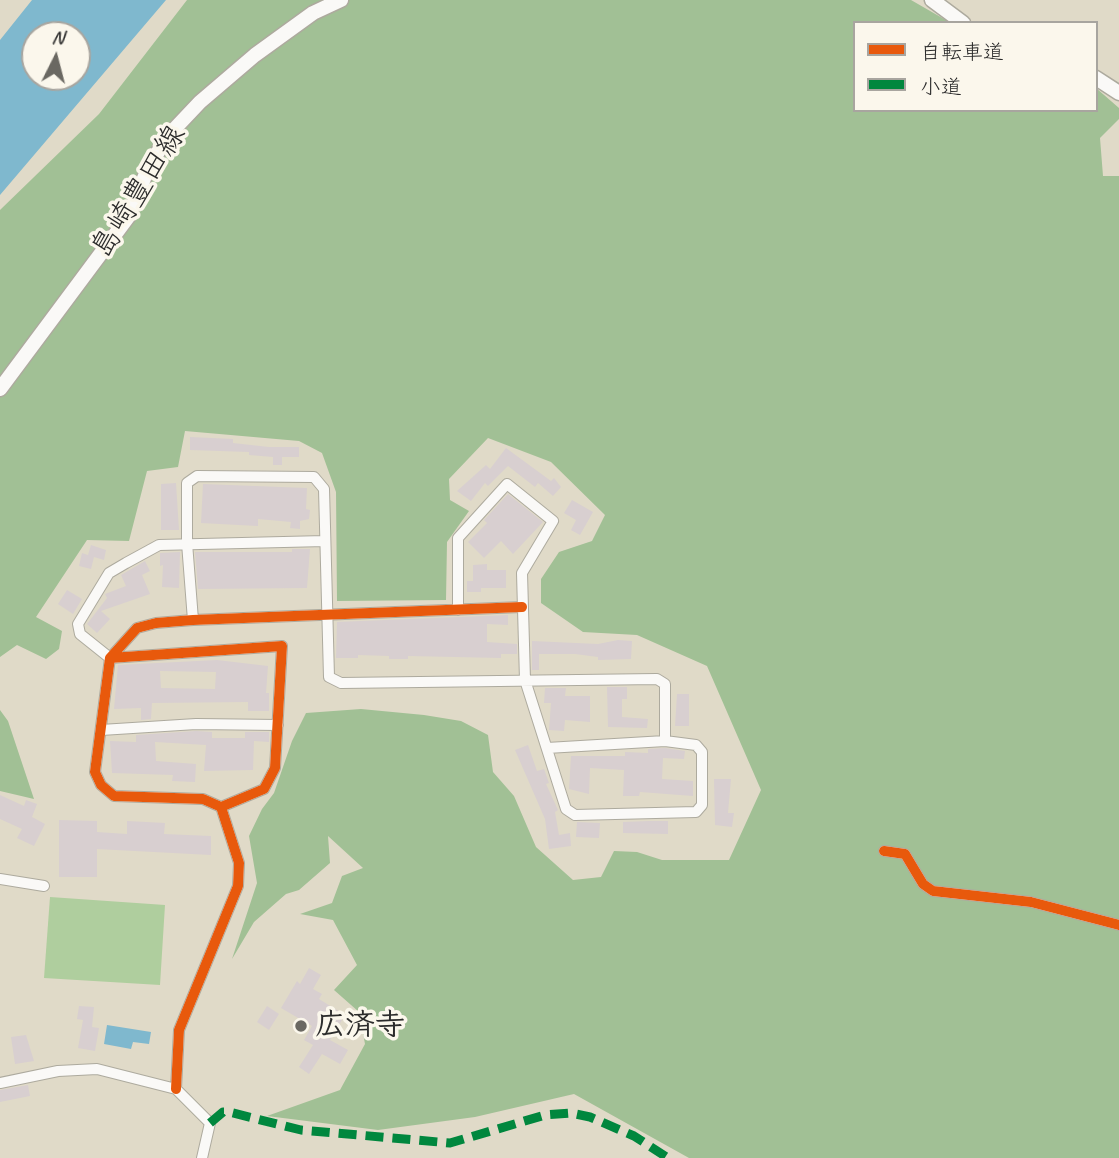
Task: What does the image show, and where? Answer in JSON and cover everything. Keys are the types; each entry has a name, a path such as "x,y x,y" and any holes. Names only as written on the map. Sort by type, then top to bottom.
{"main road":[{"name":"島崎豊田線","path":"0,389 128,217 164,139 200,102 255,55 313,13 341,0"},
{"path":"932,0 960,21"},
{"path":"1098,79 1119,93"}],"street":[{"path":"193,620 187,543 187,483 197,476 314,477 324,488 329,677 341,683 657,679 665,684 665,741"},
{"path":"458,610 458,538 507,484 553,521 522,573 522,607 526,680 547,748 566,809 575,815 696,812 702,805 702,752 695,745 665,741 547,748"},
{"path":"326,541 159,545 109,573 78,624 80,634 110,658 282,646 275,768 264,789 221,807 203,799 114,796 101,785 95,772 110,658 123,640 137,628 156,623 193,620 522,607"},
{"path":"101,730 196,724 278,725"},
{"path":"176,1089 179,1030 238,886 239,863 221,807"},
{"path":"884,851 905,854 923,884 933,891 1031,902 1119,925"},
{"path":"0,879 44,886"},
{"path":"0,1083 58,1071 97,1069 176,1089 210,1123 202,1158"}],"green space":[{"path":"187,0 911,0 948,21 853,21 853,112 1098,112 1098,90 1119,108 1119,119 1100,138 1103,176 1119,176 1119,1158 689,1158 574,1094 475,1117 378,1130 267,1116 340,1090 365,1044 359,1012 334,990 357,965 333,920 300,914 332,903 342,876 363,868 328,836 330,863 299,890 286,894 254,922 232,959 257,883 249,836 262,809 274,793 292,741 306,713 361,709 424,715 461,721 488,735 493,772 514,796 536,847 573,880 601,877 614,851 637,852 662,860 729,860 761,790 707,666 637,635 583,632 541,603 541,579 559,552 592,541 605,515 551,462 488,438 449,479 450,500 469,511 447,542 446,600 337,601 336,492 322,453 299,441 185,431 178,467 147,471 129,541 87,540 36,617 62,631 59,649 46,659 17,645 0,657 0,210 99,114"},
{"path":"0,710 8,721 34,799 0,791"},
{"path":"50,897 165,905 160,985 44,978"}],"water":[{"path":"32,0 166,0 91,88 91,21 21,21 21,91 89,91 0,195 0,40"},
{"path":"107,1025 151,1032 149,1044 133,1042 131,1049 104,1044"}],"building":[{"path":"190,437 233,439 233,443 269,447 299,447 299,457 282,457 282,465 273,465 273,457 249,455 249,452 190,450"},
{"path":"506,448 551,481 554,478 561,487 553,496 538,483 535,487 508,466 488,486 485,483 471,501 457,491 486,465 490,469"},
{"path":"176,483 179,530 161,530 161,484"},
{"path":"203,484 307,488 306,509 310,510 309,519 300,521 300,529 290,528 291,522 258,519 258,526 201,523"},
{"path":"508,494 543,522 513,554 501,541 484,558 468,542 487,523 484,520"},
{"path":"572,500 593,512 580,535 571,530 576,520 564,513"},
{"path":"91,545 106,550 104,560 94,557 91,569 79,566 82,553 88,555"},
{"path":"292,549 310,549 307,588 198,589 195,552 292,552"},
{"path":"180,552 179,588 162,587 163,565 160,566 160,553"},
{"path":"145,561 150,571 142,575 150,594 101,611 110,619 97,633 87,624 107,598 105,594 126,586 121,575"},
{"path":"487,564 487,570 506,570 506,588 481,588 481,592 467,592 467,581 473,581 473,565"},
{"path":"67,590 82,599 73,614 58,604"},
{"path":"508,615 508,625 487,624 487,642 517,644 517,654 501,654 501,658 408,656 408,659 389,659 389,656 358,655 358,658 336,658 337,622"},
{"path":"618,640 632,641 631,659 598,660 598,657 575,654 539,654 539,670 532,670 532,641 598,644"},
{"path":"217,660 268,666 266,693 269,693 269,711 248,711 248,702 152,703 151,719 141,720 141,708 114,709 118,665","holes":["160,671 216,672 215,689 161,688"]},
{"path":"607,687 627,687 627,699 622,699 622,717 648,719 647,728 608,727"},
{"path":"545,688 566,688 565,696 590,696 590,722 565,720 564,731 549,730 551,703 544,703"},
{"path":"677,694 689,694 689,726 675,726"},
{"path":"212,732 212,738 245,738 245,732 269,732 269,742 254,741 253,770 204,771 206,745 155,742 156,761 196,764 195,782 172,781 173,775 112,773 110,741 136,742 136,735"},
{"path":"528,745 537,771 544,769 549,783 546,784 558,810 555,812 559,835 570,833 571,846 549,849 545,819 515,750"},
{"path":"648,749 685,751 684,759 663,758 662,779 693,781 693,796 640,792 639,796 623,796 624,770 590,768 589,794 569,789 571,756 625,756 625,752 648,753"},
{"path":"714,779 731,779 728,813 734,813 732,827 715,825"},
{"path":"0,795 24,806 26,800 37,804 32,817 45,824 34,846 17,838 22,829 0,819"},
{"path":"59,820 97,821 97,832 127,834 127,821 165,823 164,834 211,836 211,855 97,849 97,877 59,877"},
{"path":"668,821 668,834 623,833 623,822"},
{"path":"577,822 600,823 599,838 576,837"},
{"path":"309,968 321,975 313,989 322,994 319,999 345,1015 330,1040 348,1050 340,1064 322,1054 309,1074 299,1067 313,1045 304,1040 312,1026 281,1008 297,981 300,984"},
{"path":"79,1006 94,1007 92,1027 99,1028 95,1051 78,1048 83,1020 77,1019"},
{"path":"267,1006 279,1014 269,1030 257,1022"},
{"path":"26,1035 34,1061 15,1064 11,1037"},
{"path":"28,1085 30,1096 0,1102 0,1090"}],"marked path":[{"path":"210,1123 223,1112 229,1112 301,1130 450,1143 545,1115 571,1113 590,1117 634,1136 668,1158"}],"cycle path":[{"path":"110,658 282,646 275,768 264,789 221,807 203,799 114,796 101,785 95,772 110,658 137,628 156,623 193,620 522,607"},
{"path":"176,1089 179,1030 238,886 239,863 221,807"},
{"path":"884,851 905,854 923,884 933,891 1031,902 1119,925"}],"place":[{"name":"広済寺","path":"301,1026"}]}
